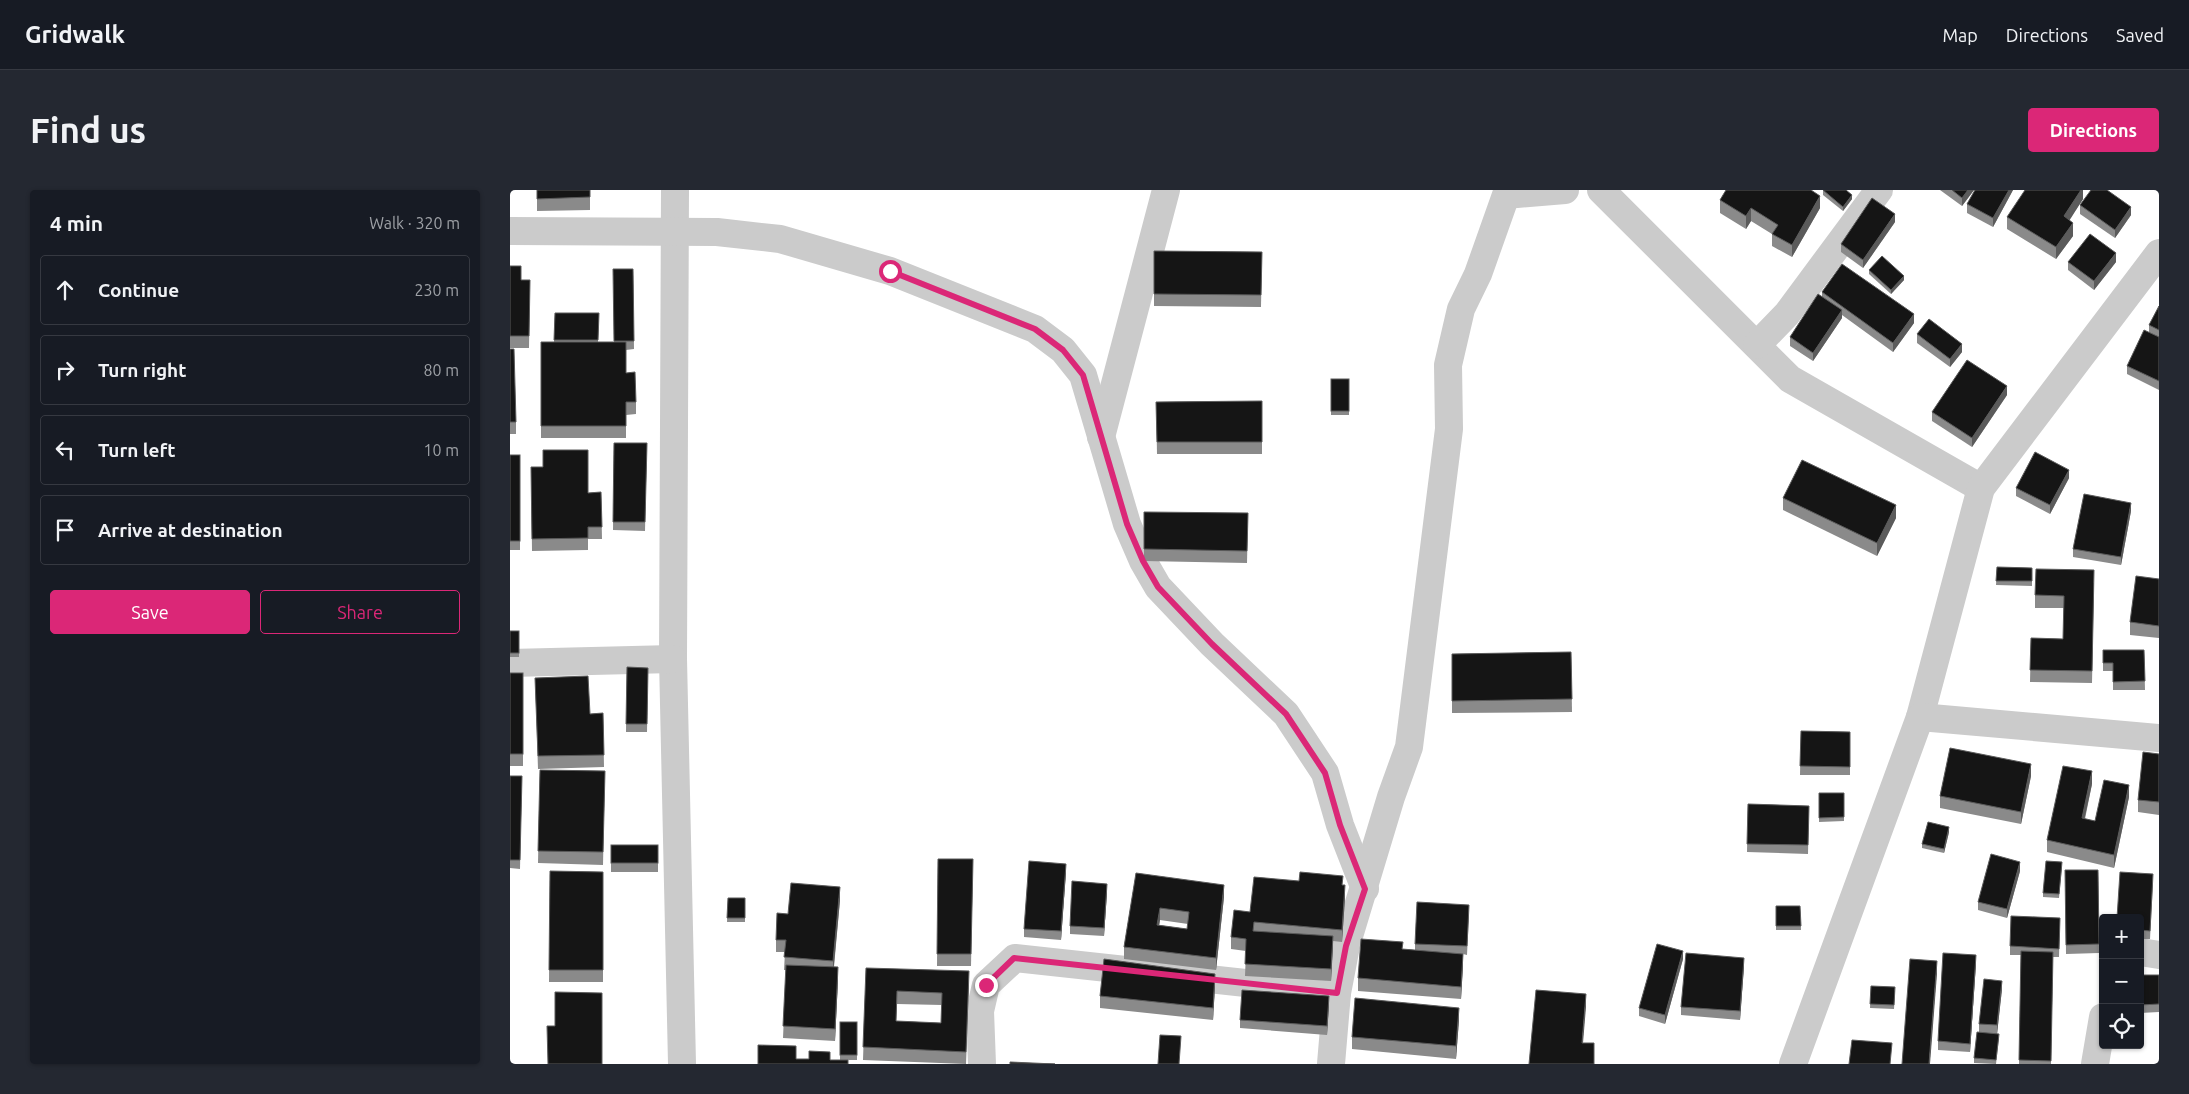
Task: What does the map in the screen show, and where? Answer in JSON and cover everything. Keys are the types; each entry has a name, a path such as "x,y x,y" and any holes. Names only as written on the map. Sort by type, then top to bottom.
{"street":[{"path":"675,190 673,659 682,1064"},
{"path":"1101,437 1166,190"},
{"path":"1331,1064 1337,993 1346,946 1365,889 1391,797 1409,747 1449,429 1448,365 1461,309 1478,274 1501,192 1565,190"},
{"path":"1600,190 1790,379 1980,488"},
{"path":"1757,345 1787,314 1879,190"},
{"path":"510,231 717,232 780,239 890,271 1035,329 1063,350 1083,375 1127,524 1143,561 1158,587 1212,644 1286,714 1325,773 1340,825 1365,889"},
{"path":"1792,1064 1920,717 1980,488 2159,253"},
{"path":"510,662 673,659"},
{"path":"1920,717 2159,738"},
{"path":"2144,953 2159,955"},
{"path":"982,1064 980,1012 986,985 1014,958 1337,993"},
{"path":"2095,1064 2099,1040"}],"building":[{"path":"537,190 590,190 590,197 537,199"},
{"path":"1726,190 1811,190 1820,196 1792,245 1772,234 1778,225 1751,208 1746,216 1720,200"},
{"path":"1823,190 1846,190 1852,195 1843,207"},
{"path":"1952,190 1968,190 1962,198"},
{"path":"1975,190 2009,190 1993,218 1967,204"},
{"path":"2025,190 2081,190 2064,216 2073,223 2056,247 2007,217"},
{"path":"2091,190 2107,190 2131,207 2115,230 2080,205"},
{"path":"1872,198 1895,214 1863,260 1841,244"},
{"path":"2090,234 2116,253 2094,281 2068,262"},
{"path":"1154,251 1262,252 1261,295 1154,294"},
{"path":"1882,256 1904,276 1891,290 1869,270"},
{"path":"1842,264 1914,314 1893,343 1822,292"},
{"path":"510,266 521,266 521,280 530,280 529,336 510,336"},
{"path":"613,269 633,269 634,341 614,341"},
{"path":"1818,294 1842,310 1813,353 1790,337"},
{"path":"2159,306 2159,330 2149,325"},
{"path":"555,313 599,313 598,340 554,340"},
{"path":"1929,319 1962,344 1950,359 1917,334"},
{"path":"2144,330 2159,337 2159,381 2127,366"},
{"path":"541,342 626,342 626,373 635,372 636,402 626,402 626,426 541,426"},
{"path":"510,349 514,349 516,422 510,422"},
{"path":"1967,360 2007,386 1972,438 1932,412"},
{"path":"1331,379 1349,379 1349,411 1331,411"},
{"path":"1262,401 1262,442 1157,442 1156,402"},
{"path":"614,443 647,443 645,522 613,522"},
{"path":"543,450 588,450 588,493 601,492 602,527 588,527 588,538 532,539 531,467 543,467"},
{"path":"2035,452 2069,470 2050,505 2016,488"},
{"path":"510,455 520,455 520,541 510,541"},
{"path":"1802,460 1896,505 1877,543 1783,498"},
{"path":"2084,494 2131,503 2121,557 2073,549"},
{"path":"1144,512 1248,513 1247,551 1144,549"},
{"path":"1997,567 2032,568 2032,581 1996,581"},
{"path":"2036,569 2094,570 2092,671 2030,670 2031,638 2063,639 2064,596 2035,595"},
{"path":"2136,576 2159,579 2159,626 2130,622"},
{"path":"510,631 519,631 519,653 510,653"},
{"path":"2103,650 2144,650 2145,681 2113,682 2113,663 2103,663"},
{"path":"1571,652 1572,699 1452,701 1452,654"},
{"path":"627,667 648,668 647,724 626,724"},
{"path":"510,673 523,673 523,754 510,754"},
{"path":"588,676 590,714 603,713 604,755 538,756 535,678"},
{"path":"1801,731 1850,732 1850,767 1800,766"},
{"path":"1950,748 2031,764 2021,812 1940,796"},
{"path":"2143,752 2159,754 2159,802 2138,800"},
{"path":"2063,766 2092,771 2082,818 2095,821 2104,780 2129,785 2114,855 2047,840"},
{"path":"540,770 605,771 603,852 538,851"},
{"path":"510,776 522,776 520,860 510,860"},
{"path":"1819,793 1844,793 1844,817 1819,818"},
{"path":"1748,804 1809,806 1808,845 1747,844"},
{"path":"1928,822 1949,827 1944,849 1922,844"},
{"path":"611,845 658,845 658,863 611,863"},
{"path":"1991,854 2020,862 2007,909 1978,902"},
{"path":"938,859 973,859 971,954 937,954"},
{"path":"1029,861 1066,864 1061,931 1024,929"},
{"path":"2046,861 2062,862 2059,894 2043,893"},
{"path":"2065,870 2098,870 2099,944 2066,945"},
{"path":"550,871 603,872 603,970 549,970"},
{"path":"1300,872 1343,876 1342,885 1345,885 1342,930 1254,922 1253,931 1333,936 1331,969 1245,964 1246,939 1231,937 1234,910 1250,912 1254,877 1299,881"},
{"path":"2120,872 2153,874 2150,931 2144,930 2144,914 2117,914"},
{"path":"1136,873 1224,885 1216,958 1124,947","holes":["1160,908 1189,912 1187,929 1157,925"]},
{"path":"1072,881 1107,884 1104,928 1070,926"},
{"path":"791,883 840,887 833,961 784,957 786,940 776,940 777,913 788,914"},
{"path":"728,898 745,898 745,918 727,918"},
{"path":"1417,902 1469,905 1467,946 1415,944"},
{"path":"1776,906 1800,906 1801,926 1776,926"},
{"path":"2011,916 2060,918 2059,949 2010,946"},
{"path":"1361,939 1403,942 1402,949 1463,954 1461,987 1358,978"},
{"path":"1657,944 1683,951 1665,1015 1639,1008"},
{"path":"2021,951 2053,952 2051,1061 2019,1060"},
{"path":"1686,953 1744,958 1740,1011 1681,1007"},
{"path":"1943,953 1976,955 1970,1044 1938,1041"},
{"path":"1104,959 1215,974 1213,1008 1100,996"},
{"path":"1910,959 1937,961 1929,1064 1902,1064"},
{"path":"786,965 838,967 835,1029 783,1026"},
{"path":"866,968 969,971 966,1052 863,1047","holes":["897,991 942,993 941,1023 896,1021"]},
{"path":"2144,975 2159,975 2159,1004 2144,1005"},
{"path":"1984,979 2002,981 1997,1025 1979,1024"},
{"path":"1871,986 1895,987 1894,1005 1870,1004"},
{"path":"1242,990 1329,996 1327,1026 1240,1020"},
{"path":"1536,990 1586,994 1582,1043 1594,1043 1594,1064 1529,1064"},
{"path":"555,992 602,993 602,1064 548,1064 547,1026 555,1026"},
{"path":"1355,998 1459,1008 1456,1046 1352,1037"},
{"path":"840,1022 857,1022 857,1055 840,1055"},
{"path":"1977,1032 1999,1034 1996,1060 1974,1058"},
{"path":"1160,1035 1181,1036 1179,1064 1158,1064"},
{"path":"1852,1040 1892,1043 1890,1064 1849,1064"},
{"path":"758,1045 796,1046 796,1059 809,1059 809,1051 830,1052 830,1060 848,1060 848,1064 758,1064"},
{"path":"1010,1062 1055,1064 1010,1064"}],"route":[{"path":"890,271 1035,329 1063,350 1083,375 1127,524 1143,561 1158,587 1212,644 1286,714 1325,773 1340,825 1365,889 1346,946 1337,993 1014,958 986,985"}]}
